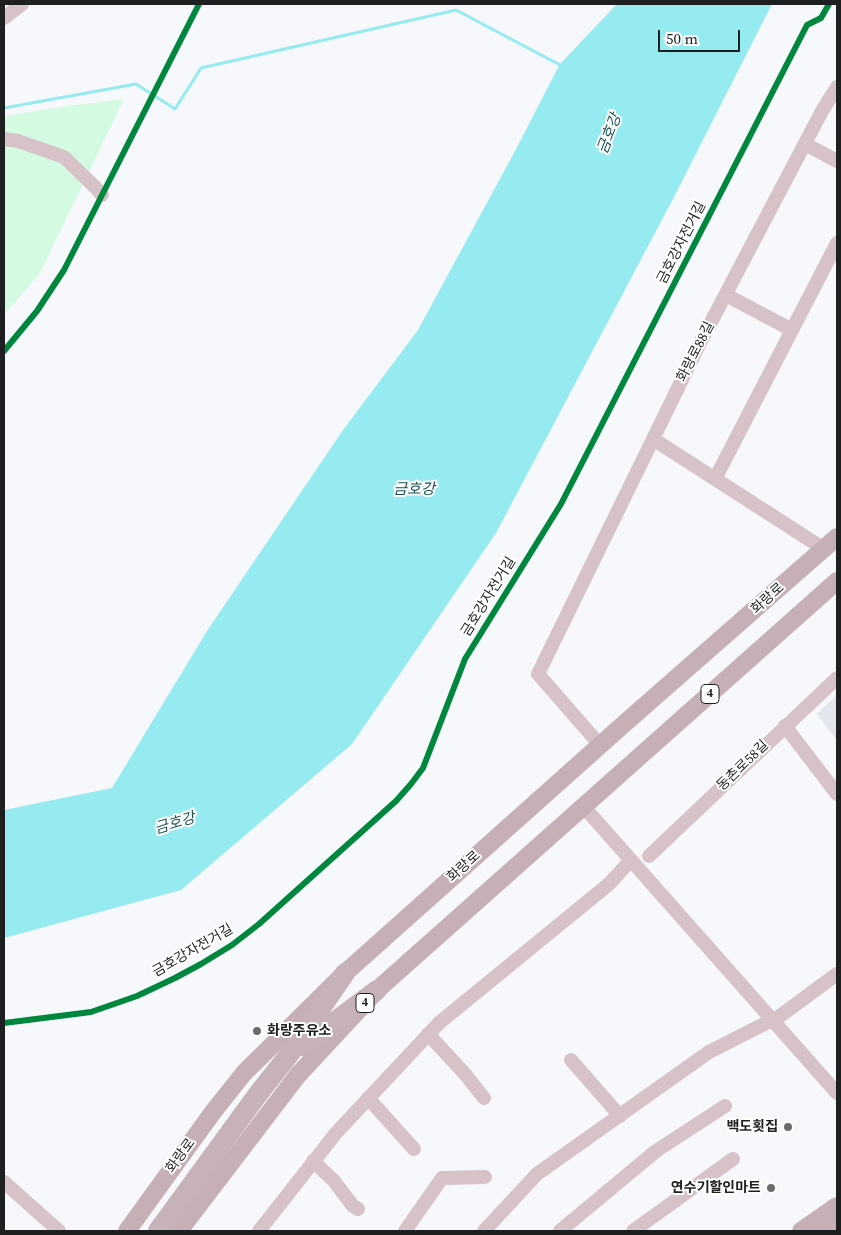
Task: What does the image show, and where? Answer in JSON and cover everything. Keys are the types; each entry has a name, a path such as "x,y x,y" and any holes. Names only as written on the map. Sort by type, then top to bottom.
{"highway":[{"path":"158,1231 252,1101 288,1056 345,973"},
{"path":"288,1056 377,990"}],"main road":[{"name":"화랑로","path":"126,1231 213,1112 244,1073 345,973 600,745 831,543"},
{"name":"4","path":"179,1231 298,1075 377,990 837,581"},
{"path":"801,1231 837,1206"},
{"path":"828,1231 837,1224"}],"street":[{"path":"4,18 22,4"},
{"name":"화랑로88길","path":"600,745 538,674 726,295 837,87"},
{"path":"4,139 18,141 64,157 102,195"},
{"path":"805,144 837,161"},
{"path":"715,479 837,243"},
{"path":"726,295 792,330"},
{"path":"653,439 715,479 831,543"},
{"name":"동촌로58길","path":"649,856 837,678"},
{"path":"785,726 837,794"},
{"path":"584,807 837,1093"},
{"path":"261,1231 313,1161 368,1098 428,1034 609,884 631,860"},
{"path":"484,1231 537,1174 709,1052 780,1016 837,974"},
{"path":"428,1034 465,1074 484,1098"},
{"path":"571,1060 620,1116"},
{"path":"368,1098 414,1148"},
{"path":"560,1231 656,1151 726,1106"},
{"path":"633,1231 733,1159"},
{"path":"313,1161 334,1180 353,1206 358,1209"},
{"path":"405,1231 442,1178 485,1177"},
{"path":"4,1182 59,1231"}],"shaded area":[{"path":"837,695 837,741 817,714"}],"green space":[{"path":"124,99 40,273 4,315 4,116"}],"water":[{"name":"금호강","path":"617,4 772,4 674,197 496,533 352,744 181,890 4,938 4,810 112,788 207,631 343,430 418,330 560,64"}],"waterway":[{"path":"4,108 136,84 175,109 201,68 456,10 562,66"}],"cycle path":[{"path":"4,351 37,311 64,270 199,4"},
{"name":"금호강자전거길","path":"4,1023 91,1012 137,996 201,964 232,945 259,924 396,801 411,784 423,768 465,659 561,504 807,25 821,18 829,4"}],"place":[{"name":"화랑주유소","path":"257,1031"},
{"name":"백도횟집","path":"788,1127"},
{"name":"연수기할인마트","path":"771,1188"}]}
